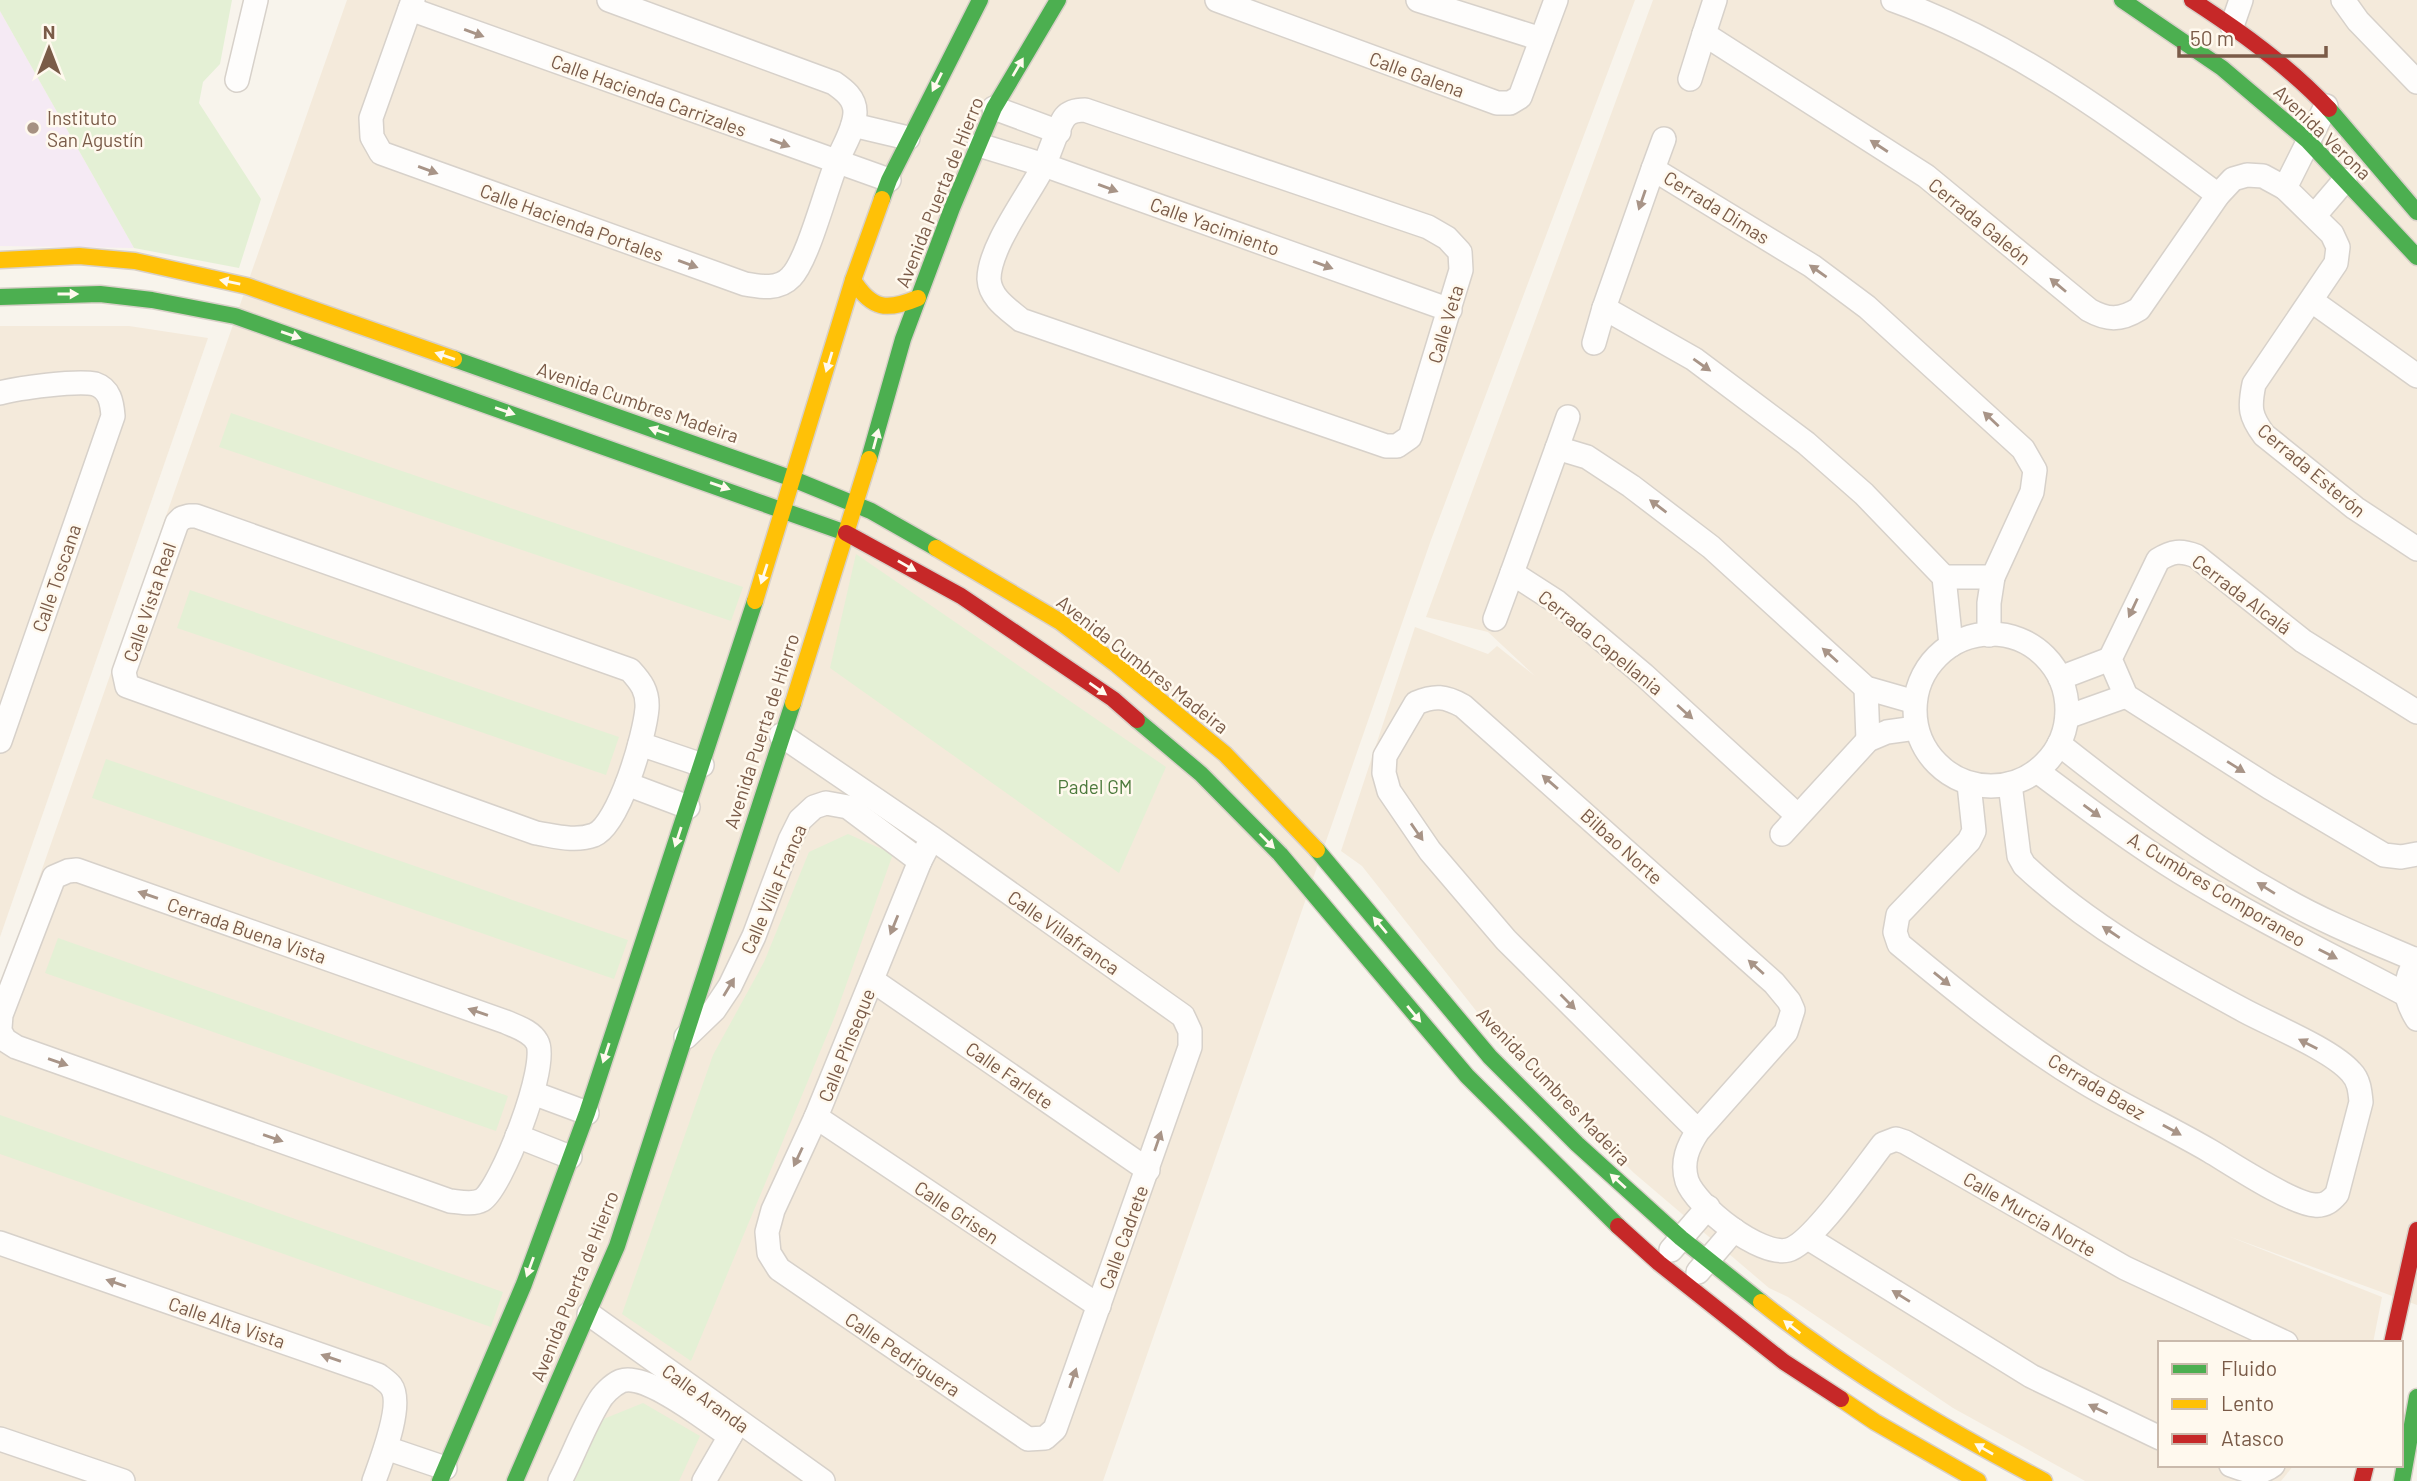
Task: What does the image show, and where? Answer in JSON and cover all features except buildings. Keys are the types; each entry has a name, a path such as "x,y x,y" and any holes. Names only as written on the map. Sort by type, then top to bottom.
{"street":[{"path":"237,80 256,0"},
{"path":"609,0 834,83 846,91 855,110 853,125 836,163"},
{"path":"386,1448 443,1475 524,1284 587,1113 793,479 854,319 853,280 889,180 908,138 980,0"},
{"name":"Avenida Puerta de Hierro","path":"515,1481 617,1246 857,505 903,339 918,298 994,108 1058,0"},
{"name":"Calle Galena","path":"1217,0 1497,103 1510,103 1520,97 1556,0"},
{"path":"1418,0 1541,39"},
{"path":"1690,79 1715,0"},
{"path":"1893,0 1982,39 2041,71 2108,113 2218,195"},
{"name":"Avenida Verona","path":"2122,0 2222,68 2308,141 2417,257"},
{"path":"2232,26 2241,0"},
{"path":"2343,0 2358,21 2417,82"},
{"name":"Avenida Verona","path":"2198,2 2286,69 2326,106 2417,212"},
{"name":"Calle Hacienda Portales","path":"411,5 370,118 372,137 381,153 763,288 781,284 792,277 801,261 836,163"},
{"name":"Calle Hacienda Carrizales","path":"411,5 836,163 889,180"},
{"name":"Cerrada Galeón","path":"1704,34 1926,176 2089,310 2102,317 2116,319 2129,316 2138,309 2218,195 2233,179 2246,175 2263,176 2285,188"},
{"path":"2285,188 2326,106"},
{"path":"994,108 1059,132"},
{"name":"Calle Veta","path":"1085,110 1428,227 1447,238 1460,252 1461,270 1409,437 1397,446 1386,446 1021,320 993,294 989,279 993,255 1044,165 1059,132 1065,116 1074,111 1085,110"},
{"path":"853,125 908,138"},
{"path":"1654,169 1664,139"},
{"name":"Calle Yacimiento","path":"979,145 1044,165 1450,310"},
{"name":"Cerrada Dimas","path":"1594,343 1654,169 1812,266 1867,307 2023,449 2035,470 2032,492 1993,577 1989,603 1989,635"},
{"path":"2315,215 2346,180"},
{"name":"Cerrada Esterón","path":"2285,188 2332,234 2338,247 2336,263 2254,384 2250,403 2254,421 2264,435 2355,508 2417,549"},
{"name":"Avenida Cumbres Madeira","path":"0,260 79,257 135,261 247,286 793,479 857,505 976,571 1059,621 1225,754 1304,834 1490,1057 1577,1144 1707,1261 1806,1338 1892,1395 2044,1481"},
{"path":"853,280 860,294 882,307 900,306 918,298"},
{"path":"0,297 100,294 152,300 235,316 847,533 961,596 1113,699 1201,774 1280,854 1467,1076 1621,1229 1659,1263 1784,1362 1875,1422 1978,1481"},
{"path":"2312,301 2417,376"},
{"path":"1604,308 1694,359 1766,411 1864,494 1944,577 1951,645"},
{"path":"854,319 888,322 897,329 903,339"},
{"name":"Calle Toscana","path":"0,393 21,387 95,384 112,401 113,416 0,741"},
{"path":"1495,619 1568,417"},
{"path":"1557,448 1587,457 1631,486 1711,547 1866,688 1915,702"},
{"name":"Calle Vista Real","path":"196,516 630,670 643,684 647,706 640,744 627,784 608,823 596,834 576,839 536,833 132,690 127,686 124,672 177,523 182,518 196,516"},
{"path":"772,548 785,538 797,535"},
{"name":"Cerrada Alcalá","path":"2110,659 2158,560 2170,552 2183,551 2196,556 2303,641 2417,712"},
{"path":"820,617 823,566 821,556"},
{"name":"Cerrada Capellania","path":"1512,573 1567,610 1694,720 1797,815"},
{"path":"1944,577 1993,577"},
{"path":"1989,635 2011,637 2031,646 2048,660 2060,678 2066,697 2067,718 2059,744 2048,761 2037,771 2010,784 1990,787 1969,784 1945,772 1927,752 1916,727 1915,702 1921,680 1934,660 1951,645 1976,636 1989,635"},
{"path":"2060,678 2110,659 2126,696 2269,787 2384,855 2401,857 2417,854"},
{"path":"1866,688 1868,740"},
{"path":"2067,718 2126,696"},
{"name":"Bilbao Norte","path":"1698,1130 1506,940 1430,851 1389,791 1384,773 1385,756 1416,703 1427,698 1448,697 1463,706 1611,835 1774,983 1789,1001 1793,1010 1791,1021"},
{"path":"1782,834 1868,740 1887,732 1916,727"},
{"path":"781,735 932,838"},
{"path":"640,744 702,765"},
{"name":"A. Cumbres Comporaneo","path":"2037,771 2118,831 2180,872 2269,924 2405,994 2416,959 2284,900 2138,806 2059,744"},
{"path":"627,784 688,807"},
{"name":"Cerrada Baez","path":"1969,784 1974,831 1969,841 1898,915 1895,932 1899,944 1974,1006 2083,1082 2272,1188 2312,1205 2323,1205 2337,1194 2360,1112 2359,1087 2351,1071 2324,1052 2159,965 2072,906 2035,875 2019,856 2010,784"},
{"name":"Calle Villa Franca","path":"684,1038 714,1010 730,986 754,936 790,840 800,820 814,807 827,803 848,807 919,861"},
{"name":"Calle Pinseque","path":"769,1253 767,1232 773,1210 816,1117 919,861 932,838"},
{"name":"Calle Villafranca","path":"932,838 1183,1016 1190,1031"},
{"name":"Cerrada Buena Vista","path":"77,870 526,1031 538,1042 541,1055 533,1093 517,1136 489,1194 481,1201 450,1201 16,1047 5,1040 0,1029 1,1015 54,877 77,870"},
{"name":"Calle Farlete","path":"872,980 1148,1170"},
{"path":"2405,994 2417,1019"},
{"name":"Calle Murcia Norte","path":"1791,1021 1786,1032 1698,1130 1689,1144 1685,1159 1686,1178 1693,1192 1734,1230 1774,1251 1790,1250 1808,1238 1883,1144 1896,1139 2125,1268 2282,1341"},
{"name":"Calle Cadrete","path":"1045,1438 1055,1429 1148,1170 1190,1047 1190,1031"},
{"path":"533,1093 587,1113"},
{"name":"Calle Grisen","path":"816,1117 1099,1306"},
{"path":"517,1136 570,1157"},
{"path":"1659,1263 1708,1207"},
{"path":"1687,1286 1734,1230"},
{"path":"2392,1341 2417,1230"},
{"path":"1808,1238 2031,1376 2158,1437"},
{"name":"Calle Alta Vista","path":"0,1243 379,1375 392,1386 396,1401 386,1448 374,1481"},
{"name":"Calle Pedriguera","path":"769,1253 779,1269 1028,1439 1045,1438"},
{"name":"Calle Aranda","path":"589,1314 734,1429"},
{"name":"Calle Aranda","path":"560,1481 599,1401 622,1381 634,1380 651,1385 734,1429 823,1481"},
{"path":"2402,1481 2417,1397"},
{"path":"704,1481 734,1429"},
{"path":"0,1439 124,1481"},
{"path":"2236,1467 2250,1473 2264,1472 2270,1467"}],"shaded area":[{"path":"347,0 1635,0 1431,540 1103,1481 0,1481 0,989"},
{"path":"1653,0 2417,0 2417,1305 2228,1236 2382,1297 2373,1341 2158,1341 2158,1467 2292,1467 2281,1481 2085,1481 1953,1408 1788,1297 1769,1288 1634,1173 1496,1036 1362,866 1341,851 1415,627 1488,654 1497,646 1535,676 1488,632 1426,617"},
{"name":"Instituto San Agustín","path":"0,11 134,248 0,246"},
{"path":"0,326 129,326 208,338 0,937"}],"green space":[{"path":"0,0 232,0 220,64 203,82 199,103 261,199 239,268 134,248 0,11"},
{"path":"231,413 743,587 731,621 219,447"},
{"name":"Padel GM","path":"856,554 1166,767 1119,873 830,668"},
{"path":"190,590 619,737 606,775 177,628"},
{"path":"106,759 628,940 614,979 92,798"},
{"path":"848,834 893,854 835,1016 691,1361 622,1314 713,1055 764,962 809,852"},
{"path":"58,938 508,1096 496,1131 45,973"},
{"path":"0,1115 503,1292 491,1327 0,1154"},
{"path":"643,1403 700,1436 679,1481 571,1481 601,1420"}],"traffic: fast":[{"path":"882,199 889,180 980,0"},
{"path":"869,459 903,339 952,208 994,108 1058,0"},
{"path":"2122,0 2222,68 2308,141 2417,257"},
{"path":"2329,109 2417,212"},
{"path":"0,297 100,294 152,300 235,316 846,533"},
{"path":"454,359 793,479 871,511 936,548"},
{"path":"440,1481 524,1284 587,1113 755,601"},
{"path":"515,1481 617,1246 793,703"},
{"path":"1137,720 1201,774 1280,854 1467,1076 1618,1226"},
{"path":"1317,850 1490,1057 1577,1144 1681,1238 1761,1302"},
{"path":"2402,1481 2417,1397"}],"traffic: slow":[{"path":"755,601 853,280 882,199"},
{"path":"0,260 79,256 135,261 247,286 454,359"},
{"path":"853,280 867,297 881,305 897,305 918,298"},
{"path":"793,703 869,459"},
{"path":"936,548 1059,621 1117,665 1225,754 1317,850"},
{"path":"1761,1302 1863,1376 1970,1441 2044,1481"},
{"path":"1841,1399 1875,1422 1978,1481"}],"traffic: jam":[{"path":"2192,0 2264,50 2329,109"},
{"path":"846,533 961,596 1113,699 1137,720"},
{"path":"1618,1226 1659,1263 1784,1362 1841,1399"},
{"path":"2392,1341 2417,1230"},
{"path":"2362,1481 2366,1467"}],"place":[{"name":"Instituto San Agustín","path":"33,128"}]}
